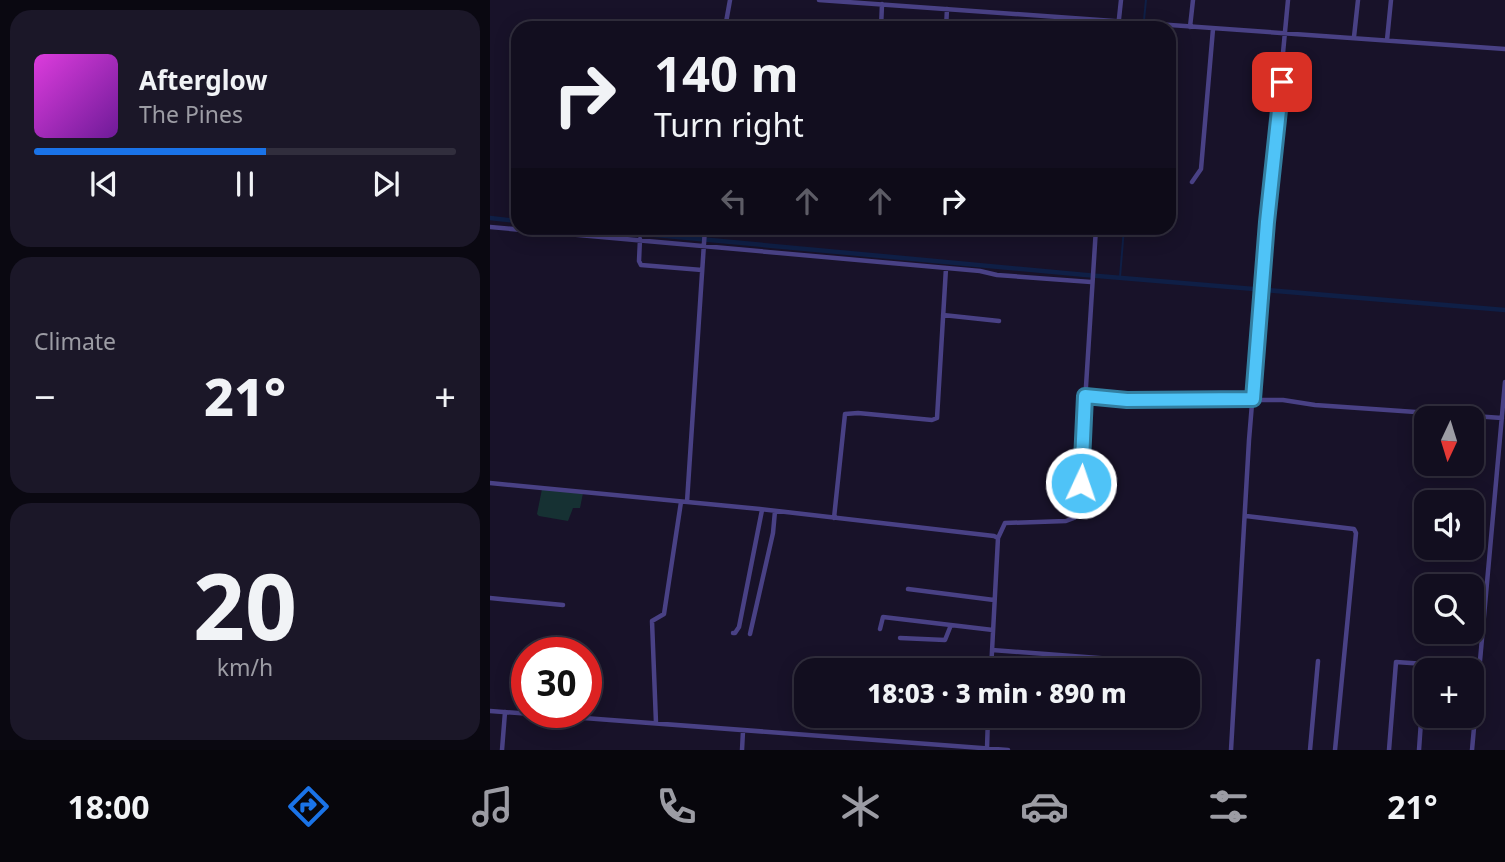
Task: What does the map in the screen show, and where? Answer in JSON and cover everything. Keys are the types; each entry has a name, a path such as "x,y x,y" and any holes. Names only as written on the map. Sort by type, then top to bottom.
{"street":[{"path":"726,21 730,0"},
{"path":"819,0 907,3 947,9 1118,21 1121,0"},
{"path":"1190,27 1193,0"},
{"path":"1231,750 1253,399 1289,0"},
{"path":"1353,37 1358,0"},
{"path":"1387,40 1391,0"},
{"path":"881,4 881,21"},
{"path":"946,21 947,9"},
{"path":"1176,26 1505,49"},
{"path":"1192,182 1201,169 1213,29"},
{"path":"490,227 511,229"},
{"path":"590,235 704,244 998,275 1092,277"},
{"path":"656,723 652,621 664,614 684,502 705,235"},
{"path":"991,658 998,538 1005,523 1066,521 1078,513 1095,235"},
{"path":"640,239 641,265 702,270"},
{"path":"834,518 845,414 932,420 937,418 946,268"},
{"path":"943,315 999,321"},
{"path":"1472,750 1505,382"},
{"path":"1085,396 1127,400 1283,400 1315,405 1502,418"},
{"path":"490,483 775,511 998,538"},
{"path":"733,633 739,627 762,510"},
{"path":"750,634 773,533 775,511"},
{"path":"1245,516 1354,529 1356,533 1335,750"},
{"path":"908,589 994,600"},
{"path":"490,598 562,605"},
{"path":"880,629 883,617 993,630"},
{"path":"900,638 945,640 951,625"},
{"path":"992,650 1099,658"},
{"path":"1310,750 1318,660"},
{"path":"1389,750 1396,662 1425,664 1419,750"},
{"path":"490,711 1008,750"},
{"path":"502,750 505,712"},
{"path":"987,749 988,728"},
{"path":"742,750 743,732"}],"green space":[{"path":"542,489 583,493 580,508 573,508 568,521 539,516 537,514"}],"waterway":[{"path":"1144,20 1146,0"},
{"path":"490,218 511,220"},
{"path":"655,235 1505,310"},
{"path":"1120,277 1123,235"}],"route":[{"path":"1081,483 1085,396 1127,400 1253,399 1267,222 1282,82"}]}
